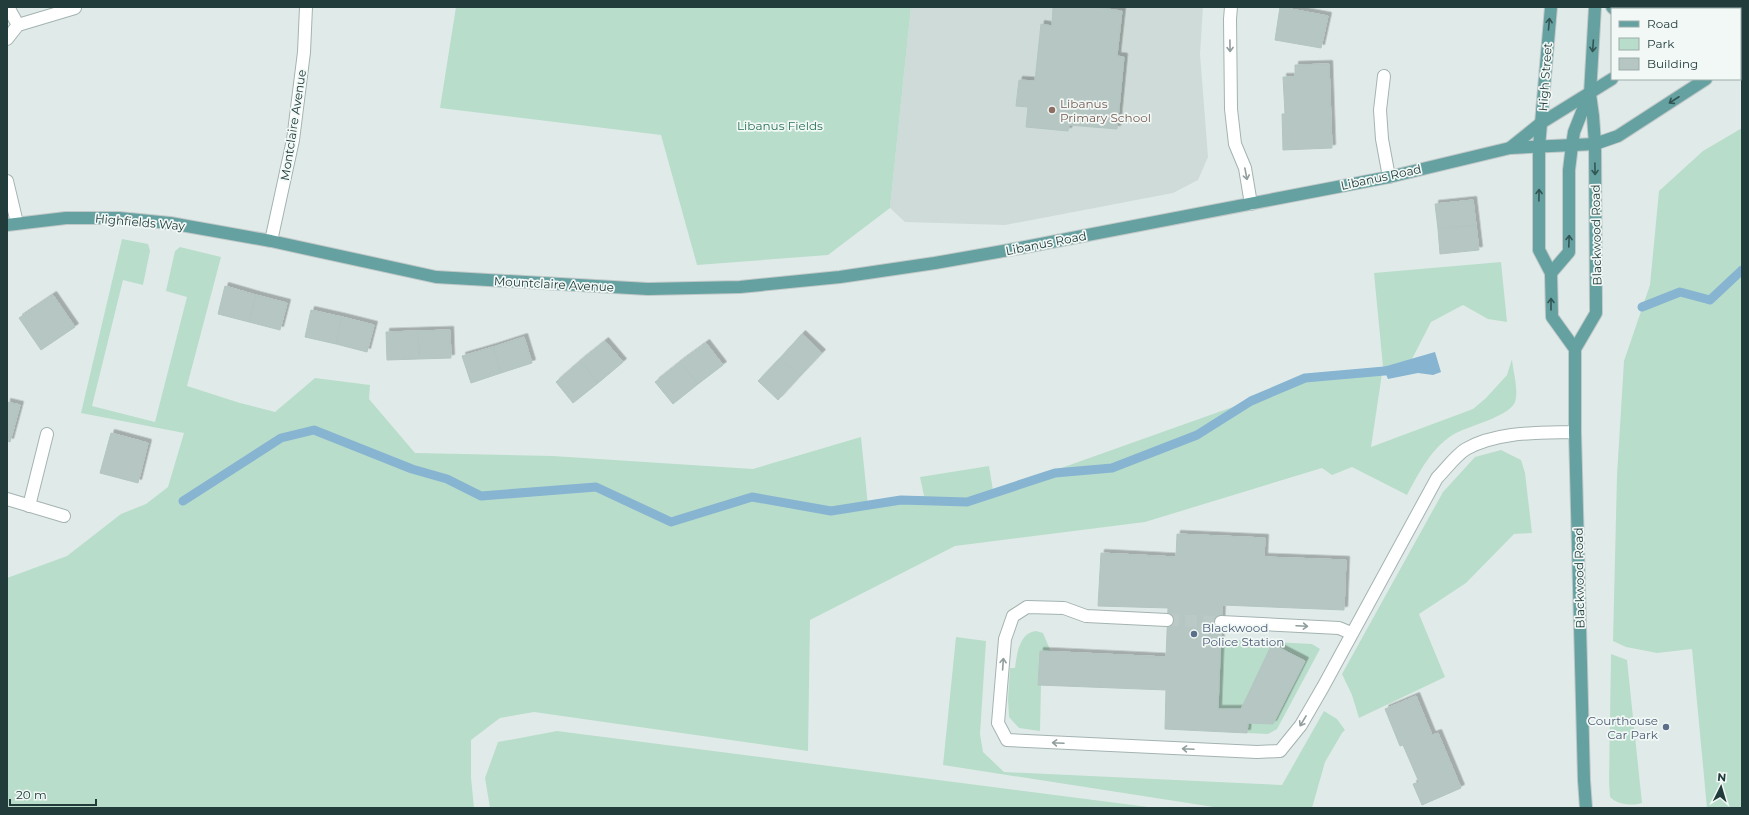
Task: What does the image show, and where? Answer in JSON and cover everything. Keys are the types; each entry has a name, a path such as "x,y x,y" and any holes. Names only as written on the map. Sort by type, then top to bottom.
{"main road":[{"name":"High Street","path":"1540,147 1551,7"},
{"path":"1551,273 1569,252 1570,170 1572,145 1574,132 1590,94 1595,7"},
{"name":"Libanus Road","path":"1510,148 1541,123 1611,80"},
{"name":"Libanus Road","path":"840,277 942,262 1251,204 1389,177 1510,148 1595,144 1618,136 1704,80"},
{"name":"Blackwood Road","path":"1586,808 1575,432 1575,349 1596,313 1595,144 1594,116 1590,94"},
{"path":"1540,147 1539,250 1551,273 1552,317 1575,349"},
{"name":"Highfields Way","path":"12,224 66,218 118,218 170,223 271,241"},
{"name":"Mountclaire Avenue","path":"271,241 444,278 648,289 740,287 840,277"}],"street":[{"path":"8,7 18,25"},
{"name":"Montclaire Avenue","path":"271,241 293,140 304,52 306,7"},
{"path":"1231,7 1231,109 1235,144 1245,168 1251,204"},
{"path":"7,39 18,25 75,8"},
{"path":"1384,76 1380,110 1381,132 1389,177"},
{"path":"7,182 12,224"},
{"path":"1168,620 1086,616 1064,608 1035,607 1027,607 1013,616 1004,640 998,723 1007,740 1257,752 1280,751 1301,725 1323,687 1351,633 1437,478 1465,450 1494,438 1575,432"},
{"path":"29,506 48,434"},
{"path":"7,499 64,516"},
{"path":"1221,622 1339,628 1351,633"}],"shaded area":[{"name":"Libanus Primary School","path":"911,7 1203,7 1200,54 1208,157 1198,180 1173,193 1005,225 905,222 890,208"}],"green space":[{"name":"Libanus Fields","path":"456,7 911,7 890,208 828,255 697,265 661,135 440,108"},
{"path":"1742,128 1742,808 1707,808 1692,649 1657,653 1626,647 1613,641 1617,475 1624,361 1650,285 1659,191 1703,151"},
{"path":"122,239 148,244 150,251 143,285 123,280 92,406 155,422 187,297 166,291 175,251 180,247 221,257 187,386 240,403 275,412 315,378 370,385 369,399 415,453 553,456 753,469 861,437 868,506 924,496 920,477 989,466 993,490 1036,477 1283,389 1302,375 1383,367 1371,447 1473,409 1486,398 1507,375 1512,359 1516,397 1512,407 1506,412 1462,430 1447,438 1427,461 1407,495 1352,467 1332,475 1322,468 1145,522 955,546 810,620 808,751 534,712 500,718 471,740 471,777 474,808 7,808 7,578 67,556 121,514 146,504 168,487 184,433 81,413"},
{"path":"1501,262 1507,322 1488,319 1463,305 1431,322 1412,359 1383,367 1374,273"},
{"path":"1501,450 1521,460 1525,473 1532,533 1514,534 1466,583 1419,614 1445,677 1359,718 1352,695 1342,674 1443,492 1475,457"},
{"path":"1036,631 1043,633 1051,652 1040,652 1038,685 1041,685 1040,731 1019,728 1009,717 1008,699 1010,668 1015,668 1018,651 1022,640 1030,633"},
{"path":"956,637 986,641 980,734 983,752 1004,772 1282,785 1324,711 1337,719 1345,730 1325,762 1312,808 1220,808 943,765"},
{"path":"1221,639 1312,644 1320,649 1277,729 1268,734 1247,733 1248,723 1273,724 1305,661 1272,644 1241,709 1218,709"},
{"path":"1611,654 1627,660 1642,803 1638,804 1629,805 1617,802 1610,797"},
{"path":"557,731 1156,808 490,808 485,778 498,742"}],"water":[{"path":"1435,352 1441,372 1433,375 1418,373 1388,379 1383,367"}],"building":[{"path":"1053,7 1093,7 1122,11 1117,56 1124,57 1117,129 1069,125 1068,131 1026,127 1028,107 1016,106 1019,80 1035,81 1041,24 1052,26"},
{"path":"1280,7 1328,16 1321,48 1275,40"},
{"path":"1329,64 1332,148 1283,150 1282,114 1285,114 1283,77 1295,77 1295,65"},
{"path":"1473,200 1476,225 1438,229 1435,204"},
{"path":"1476,225 1479,250 1440,254 1438,229"},
{"path":"225,286 256,295 249,322 218,314"},
{"path":"53,295 75,327 41,350 19,318"},
{"path":"256,295 287,303 280,330 249,322"},
{"path":"311,310 342,317 336,344 305,337"},
{"path":"342,317 374,325 367,352 336,344"},
{"path":"450,330 451,358 419,359 418,331"},
{"path":"418,331 419,359 387,360 386,332"},
{"path":"802,334 822,353 800,376 780,358"},
{"path":"524,337 532,363 501,373 493,347"},
{"path":"605,341 623,362 598,383 580,361"},
{"path":"706,343 723,365 698,384 680,362"},
{"path":"493,347 501,373 471,383 462,356"},
{"path":"780,358 800,376 778,400 758,381"},
{"path":"580,361 598,383 573,403 556,382"},
{"path":"680,362 698,384 673,404 655,382"},
{"path":"7,402 20,405 10,442 7,441"},
{"path":"111,433 148,443 138,483 100,473"},
{"name":"Blackwood Police Station","path":"1177,534 1265,538 1264,557 1346,560 1344,610 1222,605 1218,709 1241,709 1272,644 1305,661 1273,724 1248,723 1247,733 1165,729 1166,690 1038,685 1040,651 1166,657 1168,608 1098,606 1101,553 1176,557"},
{"path":"1416,696 1432,735 1438,733 1461,788 1422,805 1413,784 1419,782 1403,745 1400,746 1385,709"}],"waterway":[{"path":"1642,307 1680,292 1710,300 1742,270"},
{"path":"183,501 281,438 314,430 412,469 447,479 481,496 596,487 671,522 752,497 831,511 901,500 967,502 1055,473 1112,468 1197,435 1251,401 1305,378 1396,370"}],"tunnel":[{"path":"1167,620 1221,622"}],"place":[{"name":"Libanus Primary School","path":"1052,110"},
{"name":"Blackwood Police Station","path":"1194,634"},
{"name":"Courthouse Car Park","path":"1666,727"}]}
